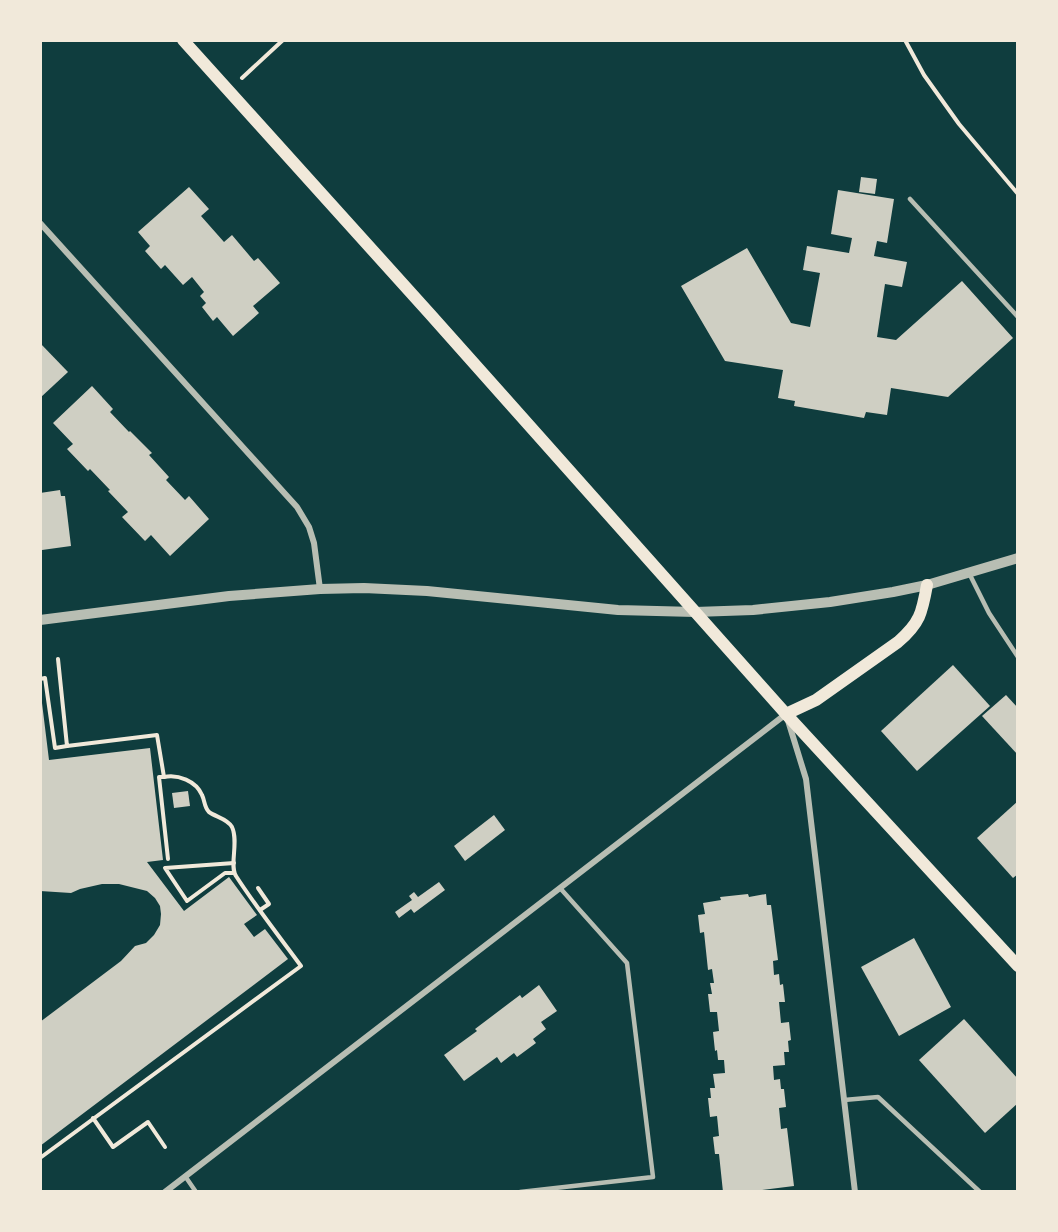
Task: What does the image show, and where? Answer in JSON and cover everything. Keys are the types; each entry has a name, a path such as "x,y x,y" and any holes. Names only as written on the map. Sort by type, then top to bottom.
{"main road":[{"path":"183,40 786,714 1017,966"},
{"path":"786,714 816,700 911,631 919,619 927,585"}],"street":[{"path":"40,223 297,507 309,527 314,543 320,589"},
{"path":"40,620 229,597 320,589 364,588 427,591 618,610 695,612 753,610 863,598 927,585 1017,558"},
{"path":"165,1191 786,714 806,779 855,1191"}],"lane":[{"path":"910,199 1017,317"},
{"path":"969,573 989,614 1017,657"},
{"path":"520,1191 654,1177 627,963 561,888"},
{"path":"844,1100 879,1097 980,1191"},
{"path":"184,1176 196,1191"}],"path":[{"path":"228,90 283,40"},
{"path":"905,40 924,75 959,124 1017,194"},
{"path":"58,659 67,746"},
{"path":"40,679 45,678 55,748 157,735 164,777"},
{"path":"40,1158 301,966 234,873 236,842 231,825 206,809 202,794 191,782 169,776 159,777 168,859"},
{"path":"234,863 165,868 187,902 225,873 234,873"},
{"path":"258,888 270,904 261,910"},
{"path":"93,1118 113,1147 148,1122 165,1147"}],"building":[{"path":"861,177 877,179 875,194 859,192"},
{"path":"189,187 209,209 201,216 224,242 232,235 254,261 258,258 280,283 253,306 259,313 233,336 217,317 213,321 202,307 206,303 200,296 204,292 192,277 183,285 165,265 161,269 145,251 150,246 138,232"},
{"path":"838,190 894,199 887,243 877,241 874,256 907,262 902,287 885,284 877,337 896,340 962,281 1013,338 948,397 891,388 887,415 866,412 864,418 794,406 795,401 778,398 783,370 725,361 681,286 747,248 791,323 810,327 820,273 803,270 807,246 849,253 852,238 831,234"},
{"path":"40,343 68,372 40,398"},
{"path":"92,386 113,409 110,412 152,453 149,455 169,477 166,480 185,500 189,496 209,519 170,556 151,535 145,541 122,517 128,512 90,469 88,471 67,449 73,444 53,423"},
{"path":"60,490 61,496 65,496 71,546 42,550 40,545 40,493"},
{"path":"953,665 990,706 917,771 881,731"},
{"path":"1006,695 1018,708 1018,755 982,716"},
{"path":"42,703 49,760 150,748 163,860 147,862 184,911 229,877 257,915 244,924 254,937 265,929 288,959 40,1146 40,1022 121,961 135,946 146,943 160,925 161,914 160,906 147,891 119,884 102,884 71,893 40,891 40,704"},
{"path":"188,791 190,806 174,808 172,793"},
{"path":"1018,801 1018,874 1013,878 977,838"},
{"path":"494,815 505,830 465,861 454,846"},
{"path":"439,882 445,890 414,913 411,909 399,918 395,912 412,900 409,896 414,892 418,897"},
{"path":"748,894 749,897 766,894 767,905 771,905 778,960 773,961 774,975 779,974 780,985 783,984 785,1002 779,1002 781,1023 789,1022 791,1040 788,1041 789,1052 784,1052 785,1065 773,1066 774,1080 780,1079 781,1089 784,1089 786,1107 779,1108 781,1129 787,1128 794,1186 747,1192 723,1192 719,1154 715,1154 713,1137 719,1136 717,1116 710,1117 708,1098 711,1098 710,1088 715,1088 713,1074 725,1073 724,1060 718,1060 717,1050 715,1051 713,1032 719,1031 717,1012 710,1012 708,994 712,994 710,983 714,983 712,969 708,970 704,932 700,933 698,915 705,914 703,903 721,900 720,897"},
{"path":"914,938 951,1007 899,1036 861,967"},
{"path":"539,985 557,1011 541,1022 546,1029 533,1039 536,1043 517,1057 514,1053 501,1063 497,1057 464,1081 444,1055 520,995 522,998"},
{"path":"964,1019 1018,1079 1018,1103 985,1133 919,1060"}]}
